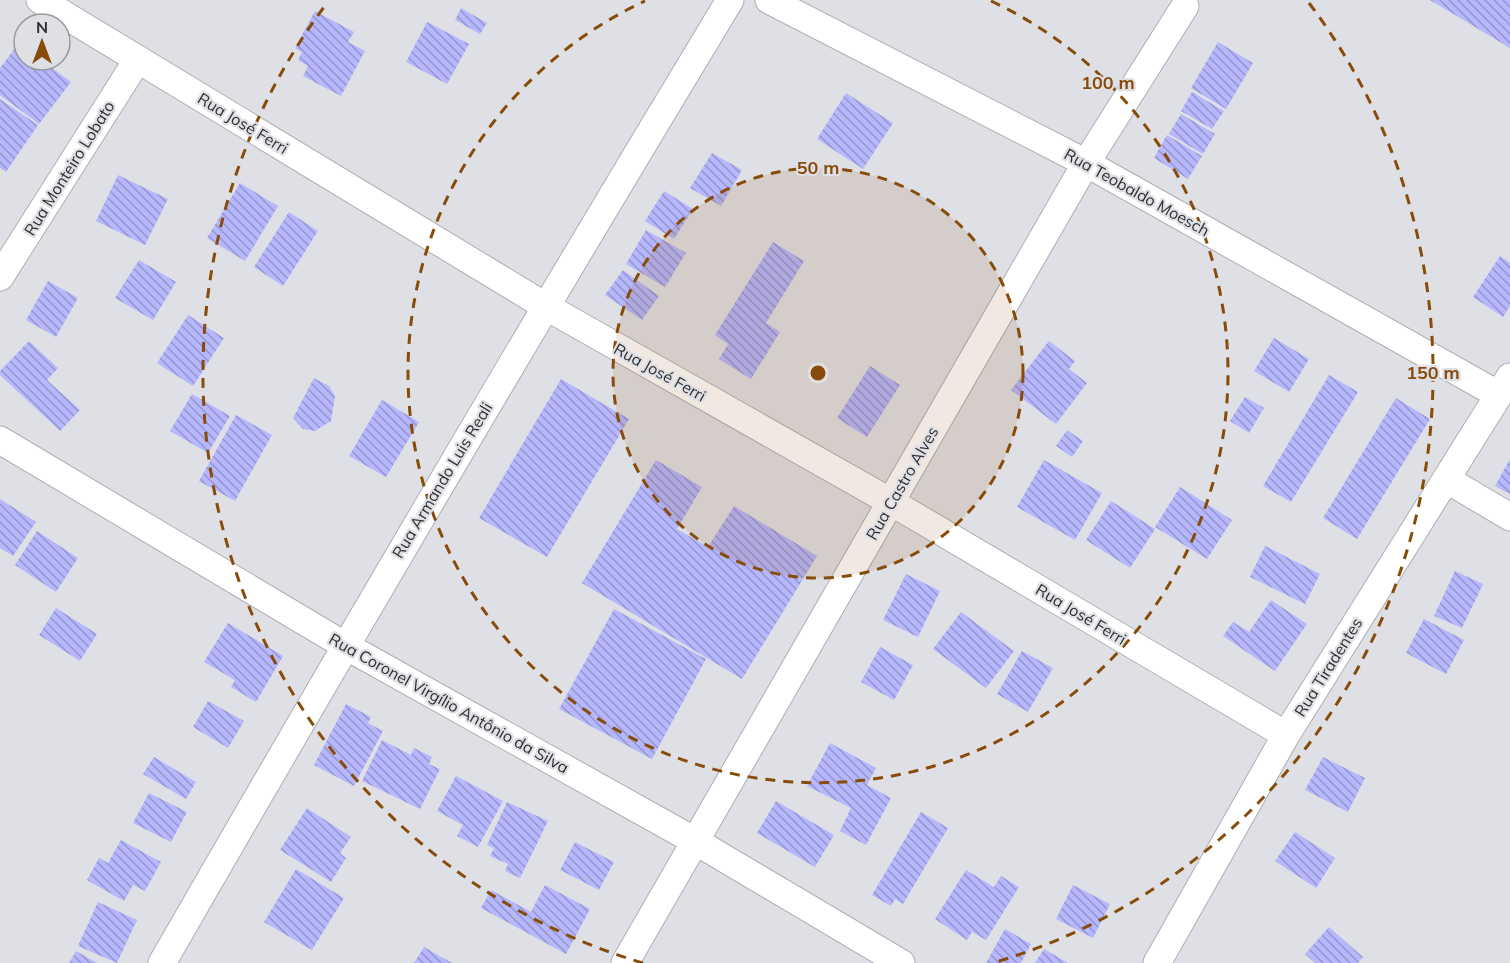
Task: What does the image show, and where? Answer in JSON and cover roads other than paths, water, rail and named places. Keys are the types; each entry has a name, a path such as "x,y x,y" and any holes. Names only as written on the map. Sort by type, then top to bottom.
{"street":[{"name":"Rua José Ferri","path":"40,0 545,306 891,502 1286,735"},
{"name":"Rua Armando Luis Reali","path":"162,963 345,645 545,306 730,0"},
{"name":"Rua Teobaldo Moesch","path":"769,0 1086,163 1504,386"},
{"name":"Rua Castro Alves","path":"625,963 1086,163 1185,6"},
{"name":"Rua Monteiro Lobato","path":"0,277 138,59"},
{"name":"Rua Tiradentes","path":"1157,963 1286,735 1504,386"},
{"name":"Rua Coronel Virgílio Antônio da Silva","path":"0,440 345,645 695,841 901,963"},
{"path":"1446,479 1510,517"}]}
